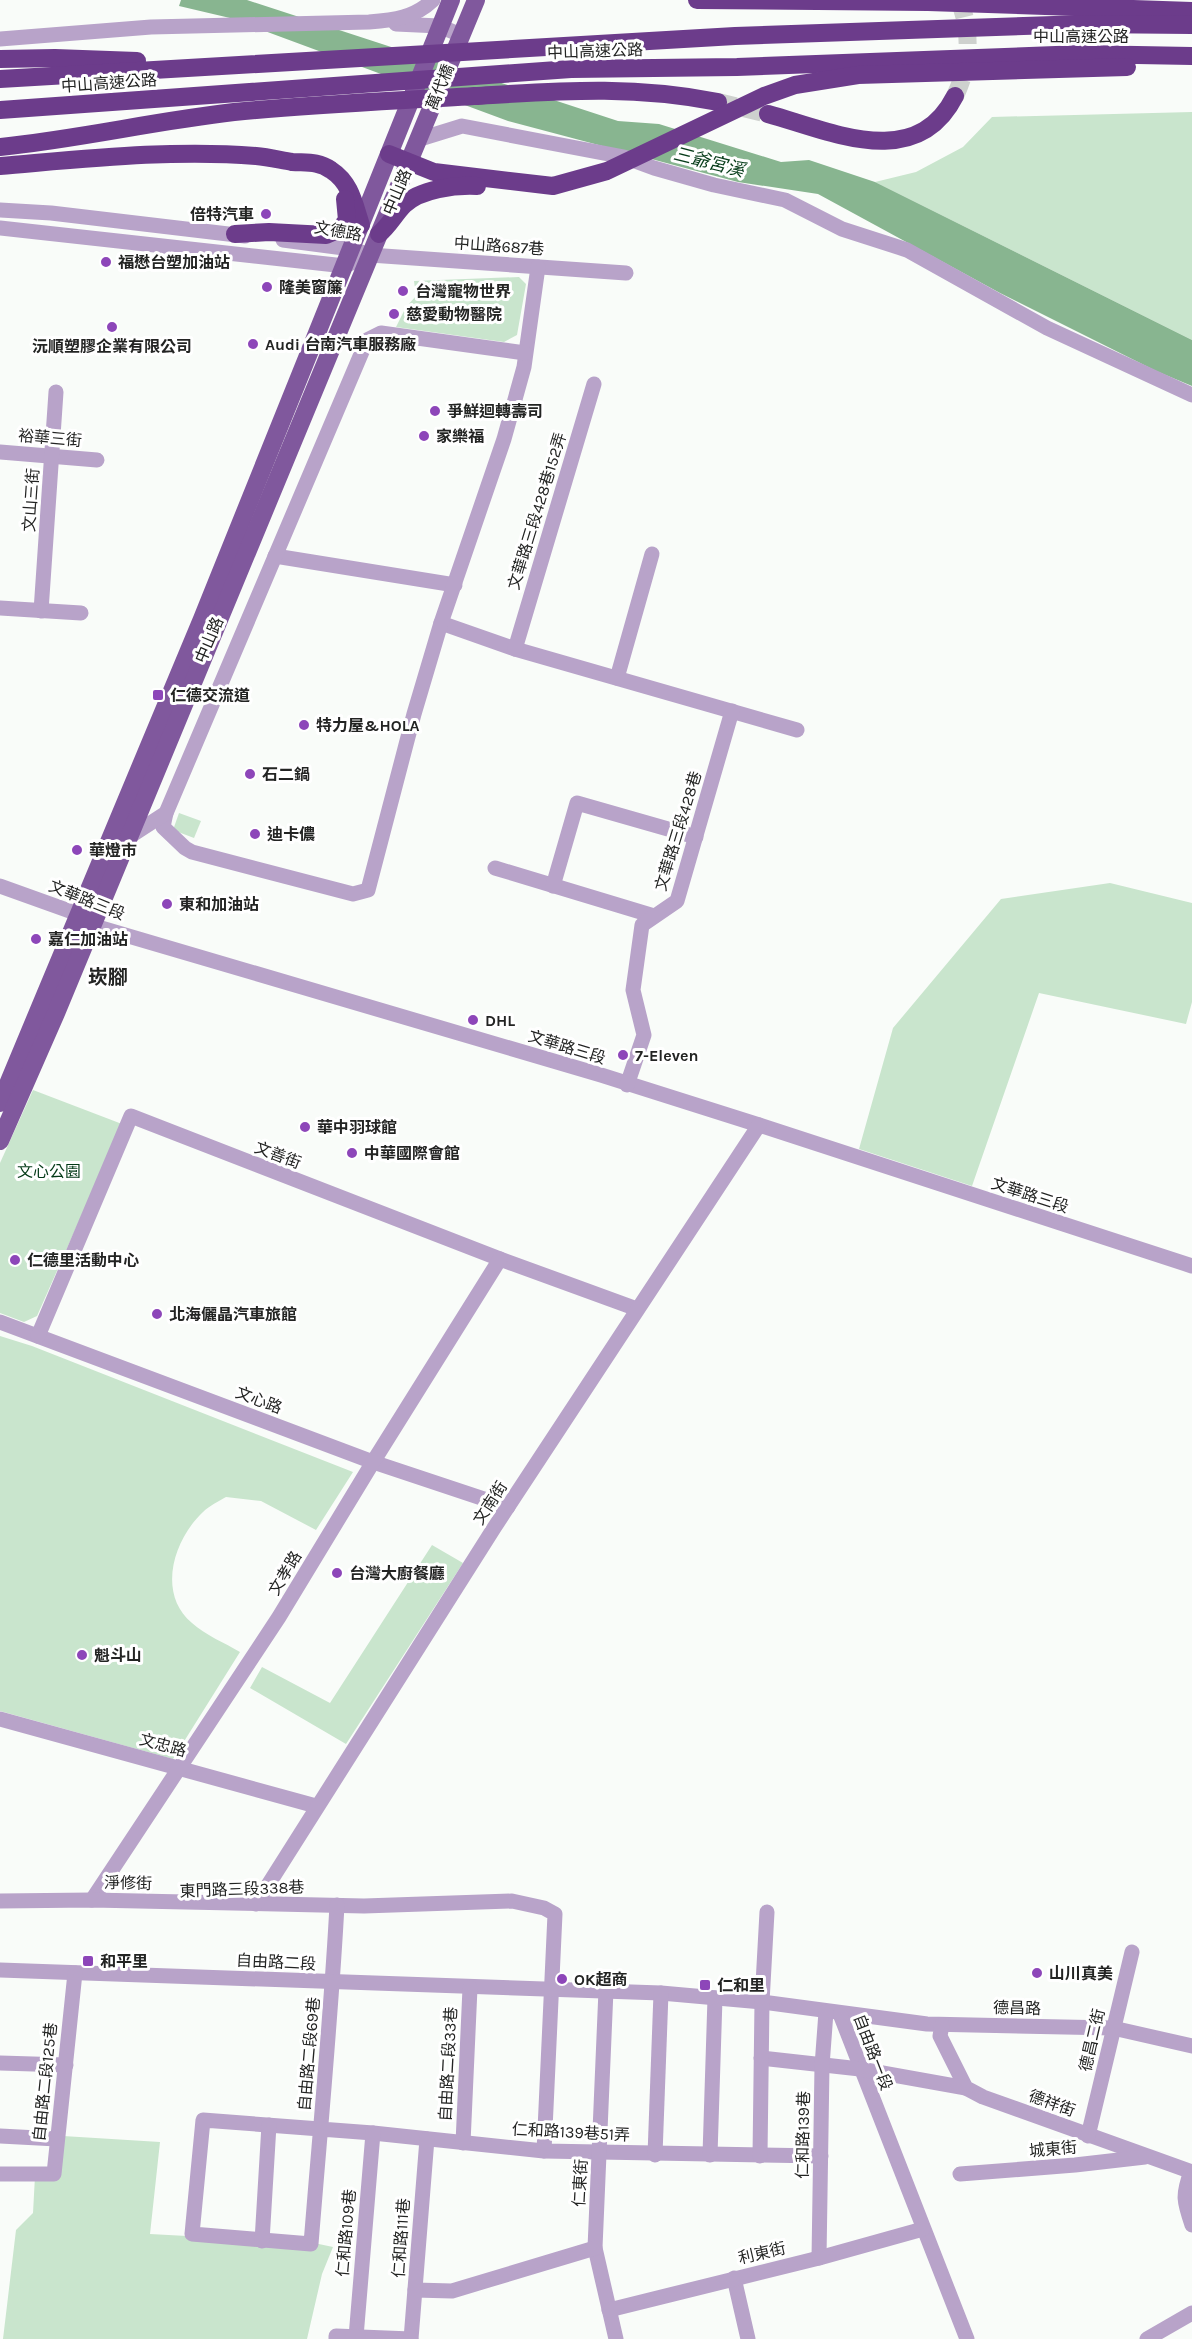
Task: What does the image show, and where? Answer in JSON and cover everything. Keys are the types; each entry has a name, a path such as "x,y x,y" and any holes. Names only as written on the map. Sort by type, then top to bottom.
{"highway":[{"path":"697,0 927,2 1192,11"},
{"name":"中山高速公路","path":"0,79 568,45 921,28 1084,24 1192,25"},
{"name":"中山高速公路","path":"0,110 571,69 737,67 1082,54 1192,56"},
{"path":"0,59 55,58 256,65"},
{"path":"379,234 408,201 428,193 467,186 521,188 553,186 607,171 784,88 835,77 1050,68 1192,66"},
{"path":"0,147 224,114 572,90 632,90 718,102"},
{"path":"768,114 865,141 888,142 911,137 930,126 947,110 955,96"},
{"path":"389,154 434,172 553,186"},
{"path":"0,166 167,155 255,156 296,162 304,161 321,164 342,179 352,196 361,225"},
{"path":"234,234 269,232 326,236 345,224 348,216 347,206 336,184 324,173 303,167 296,162"}],"main road":[{"path":"439,26 452,0"},
{"path":"459,40 476,0"},
{"name":"萬代橋","path":"403,119 439,26"},
{"name":"萬代橋","path":"420,139 459,40"},
{"name":"中山路","path":"0,1141 202,619 403,119"},
{"name":"中山路","path":"0,1103 85,919 126,839 420,139"}],"street":[{"path":"0,39 151,27 229,27 398,20 414,14 433,0"},
{"path":"369,22 439,26 459,40"},
{"path":"420,139 462,126 624,157 654,168 785,200 842,229 907,250 1047,327 1192,395"},
{"name":"文德路","path":"0,210 51,213 234,234 348,257"},
{"name":"文德路","path":"0,228 348,257 370,255"},
{"name":"中山路687巷","path":"370,255 627,273"},
{"path":"525,353 381,333 367,340 165,813 163,827 185,848 192,852 353,894 368,890 414,714 441,623 504,439 524,367 538,267"},
{"name":"文華路三段428巷152弄","path":"515,649 594,384"},
{"name":"文山三街","path":"41,611 56,392"},
{"name":"裕華三街","path":"0,452 97,460"},
{"path":"617,678 652,554"},
{"path":"275,556 455,585"},
{"path":"0,608 81,613"},
{"path":"441,623 515,649 797,730"},
{"name":"文華路三段428巷","path":"627,1085 644,1035 633,990 642,925 677,901 732,711"},
{"path":"553,886 577,803 696,837"},
{"path":"126,839 165,813"},
{"path":"495,868 654,916"},
{"name":"文華路三段","path":"0,886 85,919 759,1125 1192,1266"},
{"name":"文善街","path":"38,1336 131,1116 500,1259 637,1309"},
{"name":"文南街","path":"256,1904 507,1507 759,1125"},
{"name":"文孝路","path":"92,1900 279,1617 500,1259"},
{"name":"文心路","path":"0,1322 373,1462 507,1507"},
{"name":"文忠路","path":"0,1719 316,1806"},
{"name":"淨修街","path":"0,1901 92,1900 256,1904"},
{"name":"東門路三段338巷","path":"0,1910 244,1909 256,1904 434,1905 512,1901 544,1908 555,1914 550,1989"},
{"name":"自由路二段69巷","path":"262,2241 311,2244 333,1983 337,1905"},
{"path":"760,2156 762,2002 767,1912"},
{"name":"德昌二街","path":"1088,2136 1132,1952"},
{"name":"自由路二段","path":"0,1970 550,1989"},
{"name":"自由路二段125巷","path":"0,2174 54,2174 75,1973"},
{"name":"自由路二段33巷","path":"463,2143 470,1988"},
{"path":"544,2151 550,1989"},
{"name":"自由路一段","path":"550,1989 661,1993 762,2002 833,2013 860,2069 967,2339"},
{"name":"仁東街","path":"606,1990 594,2248 616,2339"},
{"path":"655,2155 661,1993"},
{"path":"710,2155 715,1998"},
{"name":"德昌路","path":"833,2013 942,2025 1113,2028 1192,2046"},
{"name":"仁和路139巷","path":"819,2258 822,2066 833,2013"},
{"path":"942,2025 940,2036 966,2088"},
{"name":"德祥街","path":"761,2058 860,2069 966,2088 983,2097 1191,2172"},
{"path":"0,2063 66,2065"},
{"name":"仁和路139巷51弄","path":"262,2241 192,2234 203,2120 373,2133 544,2151 655,2155 821,2156"},
{"path":"262,2241 269,2125"},
{"name":"仁和路109巷","path":"356,2337 373,2133"},
{"path":"0,2136 57,2139"},
{"name":"仁和路111巷","path":"411,2339 427,2139"},
{"name":"城東街","path":"960,2174 1075,2165 1148,2156"},
{"path":"1191,2172 1184,2194 1185,2207 1192,2225"},
{"name":"利東街","path":"609,2310 819,2258 923,2229"},
{"path":"415,2290 452,2291 594,2248"},
{"path":"734,2278 748,2339"},
{"path":"1147,2339 1192,2313"},
{"path":"336,2339 336,2336 411,2339"}],"green space":[{"path":"1192,112 1192,340 875,182 916,172 963,147 992,117"},
{"path":"519,277 526,284 517,335 504,342 396,327 406,307 416,296 414,281"},
{"path":"179,813 201,821 194,838 173,830"},
{"path":"1110,883 1192,903 1192,1002 1186,1024 1039,993 972,1186 859,1149 893,1028 1001,899"},
{"name":"文心公園","path":"33,1090 122,1124 37,1316 24,1322 0,1313 0,1163"},
{"path":"0,1336 32,1346 353,1472 316,1530 261,1501 226,1497 203,1512 192,1524 177,1552 173,1567 172,1583 175,1597 181,1611 192,1623 240,1652 173,1759 0,1711"},
{"path":"432,1545 463,1563 346,1744 250,1688 262,1667 330,1703"},
{"path":"63,2136 160,2142 150,2234 314,2243 333,2247 322,2274 307,2339 3,2339 16,2230 33,2213 35,2176 57,2176"}],"water":[{"name":"三爺宮溪","path":"181,0 247,0 618,121 659,124 781,162 809,160 875,182 1192,340 1192,386 1156,371 1000,293 818,194 738,182 508,121 230,18 179,6"}],"tunnel":[{"path":"955,96 964,72 967,48 966,24 959,0"},
{"path":"718,102 768,114"}],"place":[{"name":"倍特汽車","path":"266,214"},
{"name":"福懋台塑加油站","path":"106,262"},
{"name":"隆美窗簾","path":"267,287"},
{"name":"台灣寵物世界","path":"403,291"},
{"name":"慈愛動物醫院","path":"394,314"},
{"name":"沅順塑膠企業有限公司","path":"112,327"},
{"name":"Audi 台南汽車服務廠","path":"253,344"},
{"name":"爭鮮迴轉壽司","path":"435,411"},
{"name":"家樂福","path":"424,436"},
{"name":"仁德交流道","path":"158,695"},
{"name":"特力屋&HOLA","path":"304,725"},
{"name":"石二鍋","path":"250,774"},
{"name":"迪卡儂","path":"255,834"},
{"name":"華燈市","path":"77,850"},
{"name":"東和加油站","path":"167,904"},
{"name":"嘉仁加油站","path":"36,939"},
{"name":"DHL","path":"473,1020"},
{"name":"7-Eleven","path":"623,1055"},
{"name":"華中羽球館","path":"305,1127"},
{"name":"中華國際會館","path":"352,1153"},
{"name":"仁德里活動中心","path":"15,1260"},
{"name":"北海儷晶汽車旅館","path":"157,1314"},
{"name":"台灣大廚餐廳","path":"337,1573"},
{"name":"魁斗山","path":"82,1655"},
{"name":"和平里","path":"88,1961"},
{"name":"山川真美","path":"1037,1973"},
{"name":"OK超商","path":"562,1979"},
{"name":"仁和里","path":"705,1985"}],"district":[{"name":"崁腳","path":"108,977"}]}
